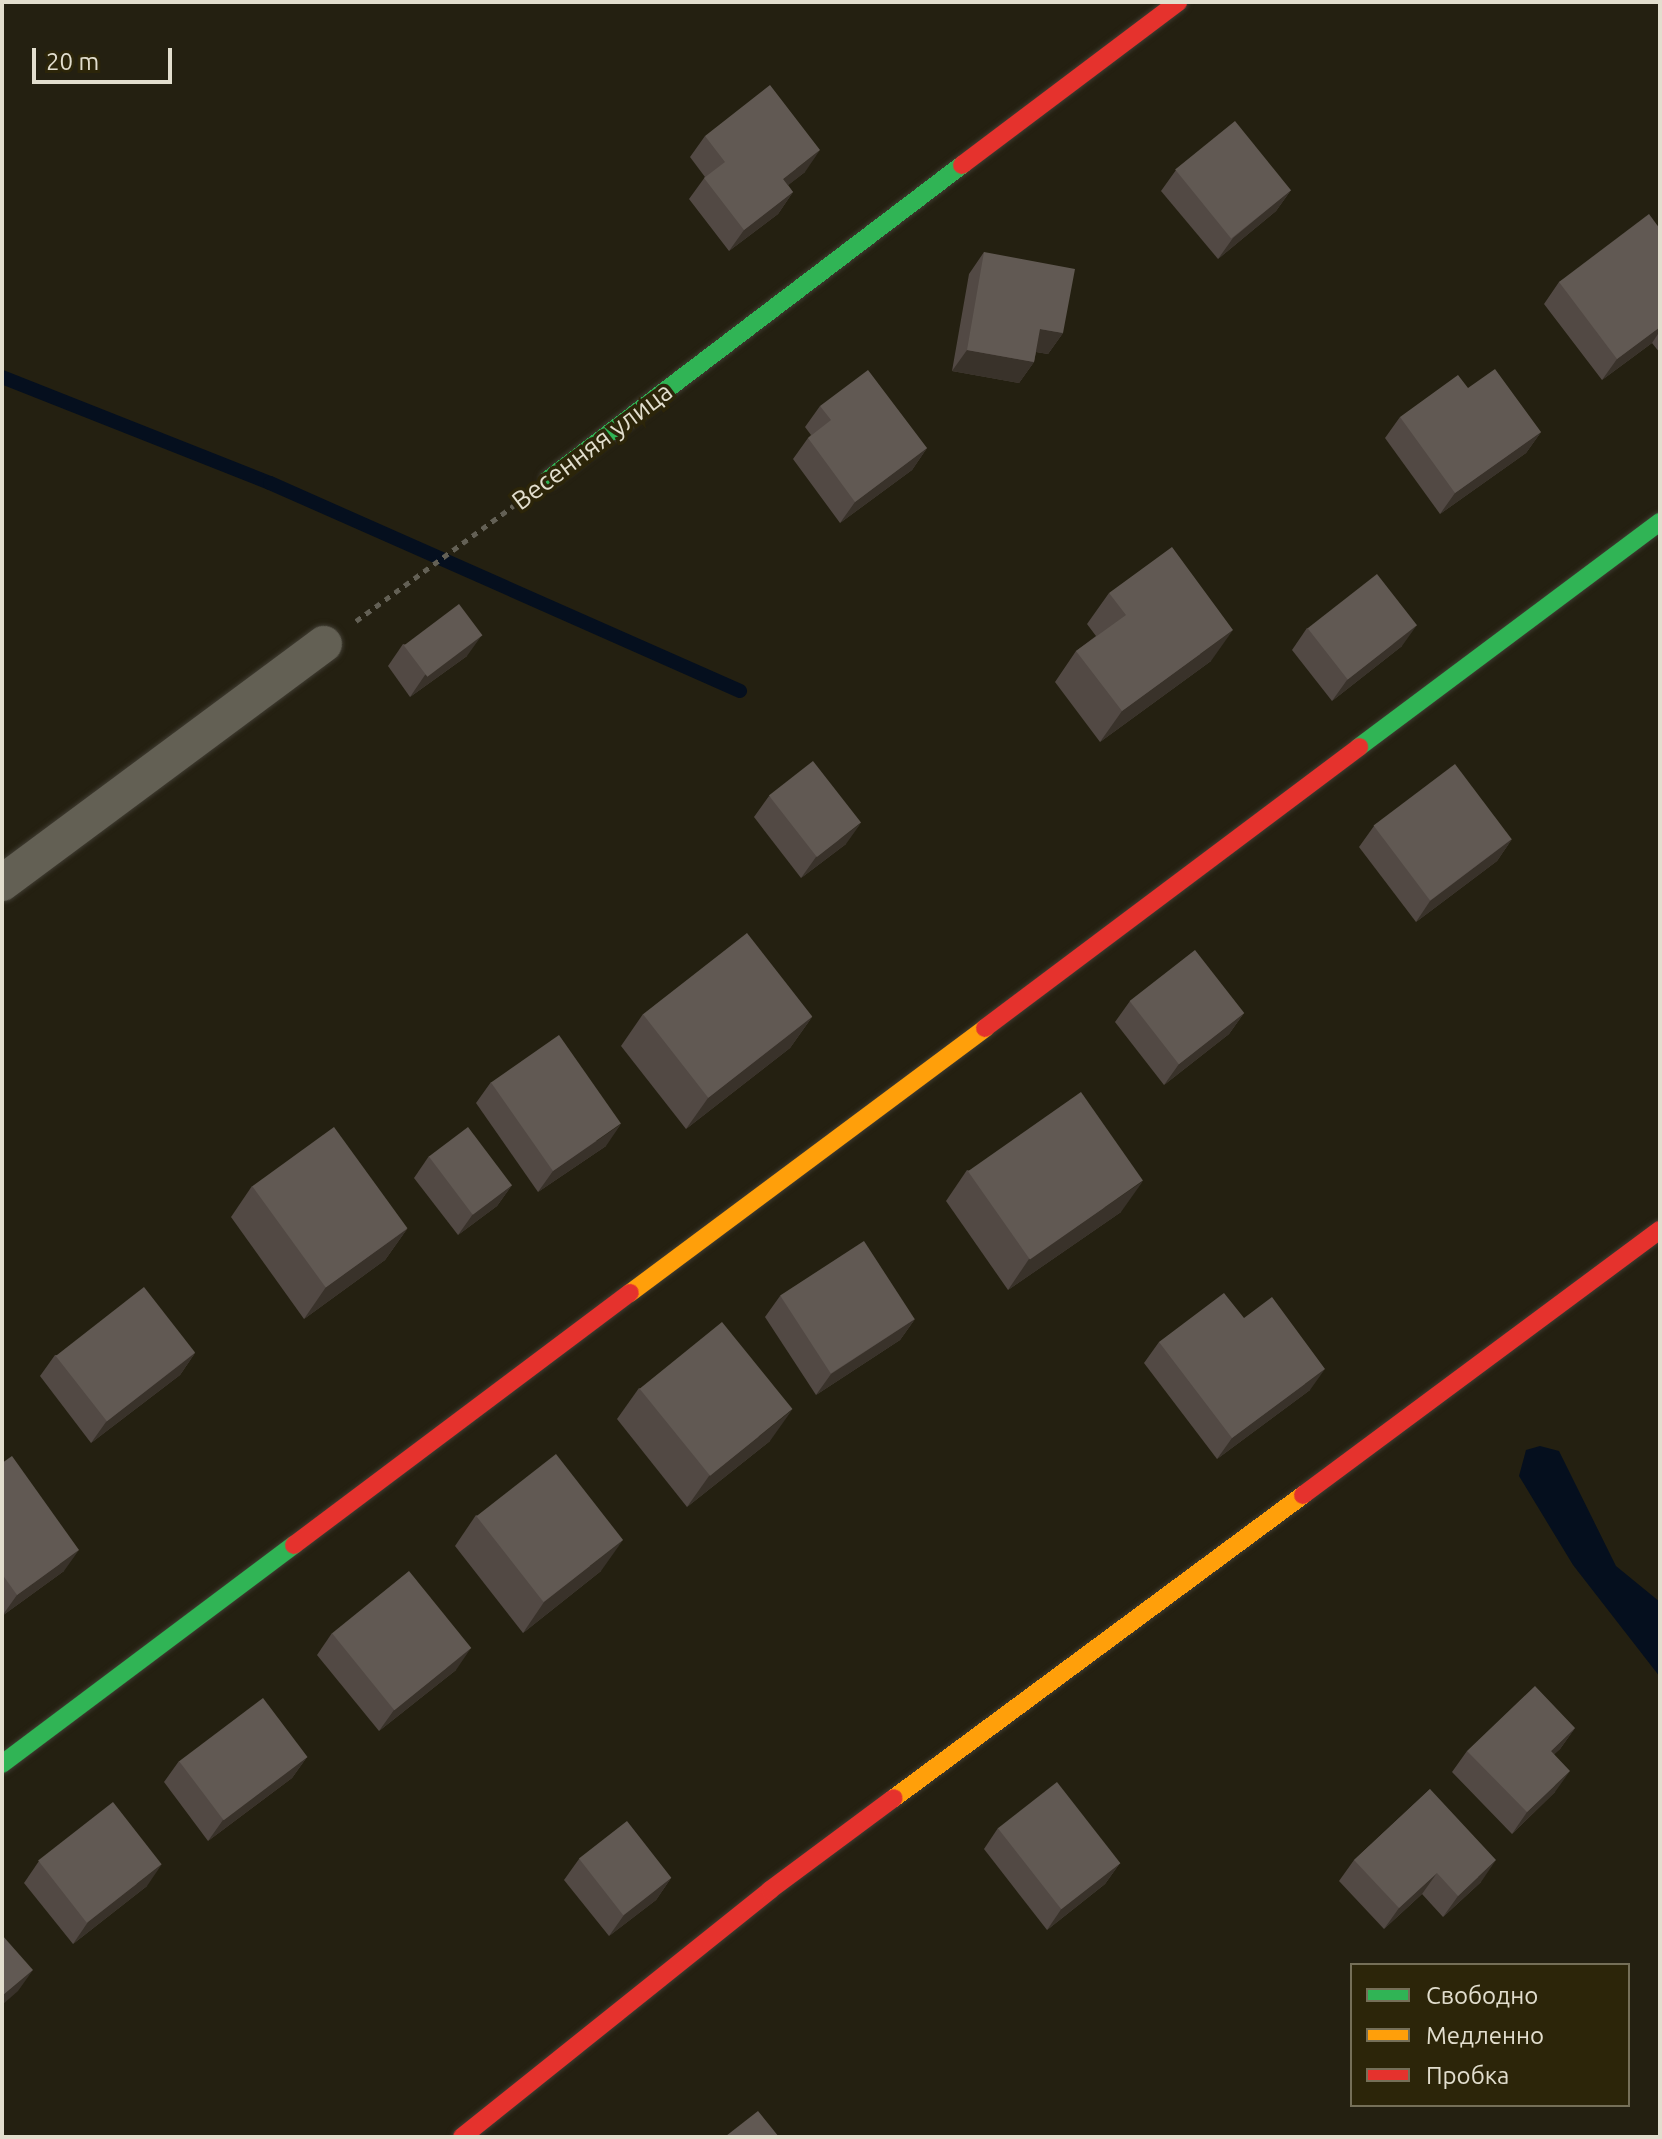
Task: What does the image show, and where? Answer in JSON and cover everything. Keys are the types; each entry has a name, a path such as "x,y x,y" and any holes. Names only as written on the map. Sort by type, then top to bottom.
{"street":[{"name":"Весенняя улица","path":"549,479 1178,2"},
{"path":"2,1764 1660,522"},
{"path":"2,883 324,644"},
{"path":"462,2137 770,1890 1660,1230"}],"path":[{"name":"Весенняя улица","path":"324,644 549,479"}],"water":[{"path":"1540,1446 1559,1451 1616,1566 1660,1602 1660,1677 1573,1565 1519,1476 1526,1450"}],"building":[{"path":"770,85 820,150 783,179 793,192 744,230 704,178 725,162 705,136"},
{"path":"1235,121 1291,190 1231,239 1175,169"},
{"path":"1649,214 1660,229 1660,327 1617,359 1559,282"},
{"path":"984,252 1075,269 1063,333 1040,329 1034,362 967,350"},
{"path":"1495,369 1541,432 1455,493 1400,417 1458,375 1468,388"},
{"path":"868,370 927,448 855,502 808,438 831,420 820,406"},
{"path":"1172,547 1233,630 1122,711 1076,651 1126,615 1109,593"},
{"path":"1377,574 1417,625 1348,679 1308,628"},
{"path":"459,604 482,635 427,677 404,646"},
{"path":"813,761 861,822 817,857 769,795"},
{"path":"1455,764 1512,839 1430,900 1374,825"},
{"path":"747,933 812,1017 708,1098 643,1014"},
{"path":"1195,950 1244,1013 1179,1064 1130,1001"},
{"path":"559,1035 621,1123 553,1171 491,1083"},
{"path":"1081,1092 1143,1180 1030,1260 968,1171"},
{"path":"334,1127 407,1228 326,1287 252,1186"},
{"path":"468,1127 512,1185 473,1215 429,1156"},
{"path":"864,1241 915,1319 831,1373 780,1295"},
{"path":"144,1287 195,1352 107,1421 56,1356"},
{"path":"1224,1293 1244,1318 1272,1297 1325,1369 1232,1438 1159,1342"},
{"path":"722,1322 792,1409 710,1476 640,1389"},
{"path":"556,1454 623,1540 544,1602 476,1516"},
{"path":"12,1456 79,1550 17,1595 2,1574 2,1463"},
{"path":"409,1571 471,1648 394,1710 332,1633"},
{"path":"1535,1686 1575,1728 1551,1751 1570,1771 1527,1812 1467,1751"},
{"path":"263,1698 308,1757 224,1820 179,1761"},
{"path":"1057,1782 1120,1863 1061,1909 998,1828"},
{"path":"1430,1789 1496,1860 1458,1896 1437,1873 1399,1908 1354,1860"},
{"path":"113,1802 162,1864 87,1923 38,1860"},
{"path":"627,1821 671,1878 623,1915 579,1859"},
{"path":"2,1935 33,1970 2,1996"},
{"path":"758,2111 779,2137 726,2136"}],"waterway":[{"path":"2,377 270,483 740,691"}],"traffic: fast":[{"path":"549,479 962,165"},
{"path":"1359,747 1660,522"},
{"path":"2,1764 294,1545"}],"traffic: slow":[{"path":"630,1293 985,1028"},
{"path":"894,1798 1303,1495"}],"traffic: jam":[{"path":"962,165 1178,2"},
{"path":"985,1028 1359,747"},
{"path":"1303,1495 1660,1230"},
{"path":"294,1545 630,1293"},
{"path":"462,2137 770,1890 894,1798"}]}
